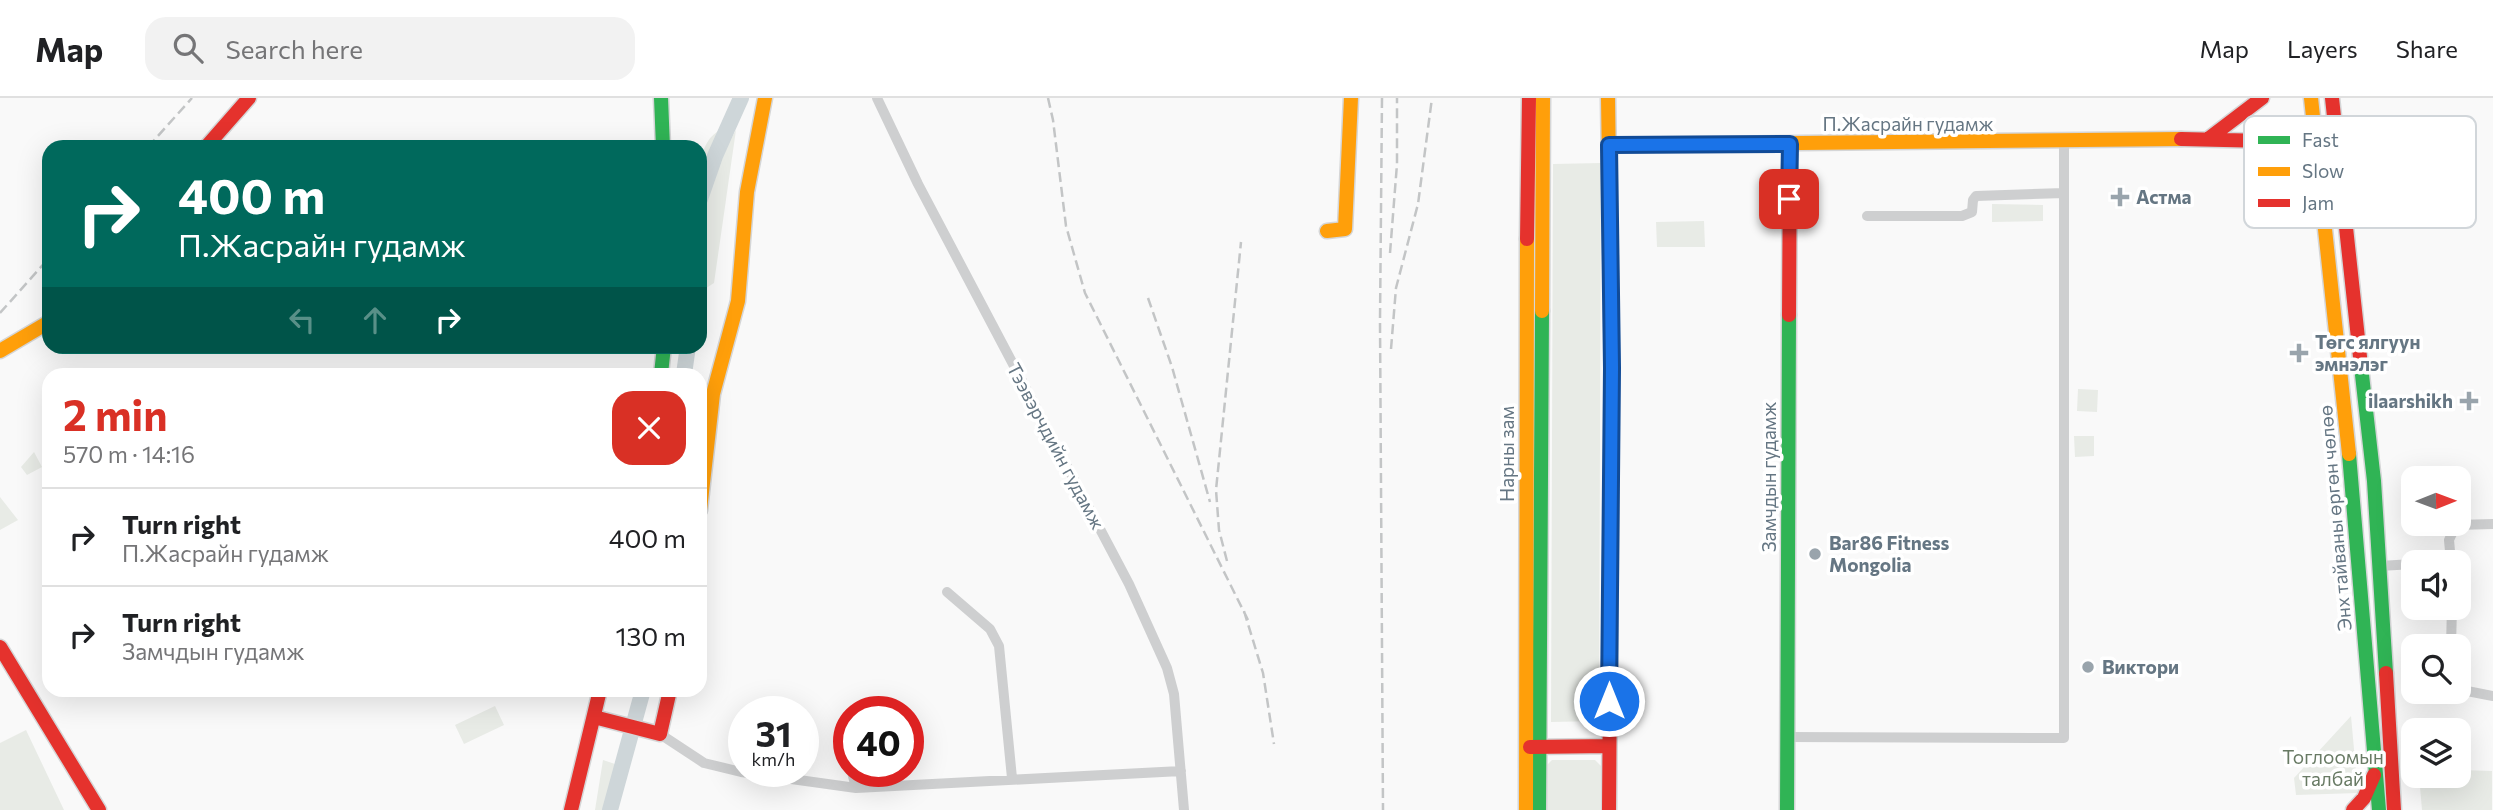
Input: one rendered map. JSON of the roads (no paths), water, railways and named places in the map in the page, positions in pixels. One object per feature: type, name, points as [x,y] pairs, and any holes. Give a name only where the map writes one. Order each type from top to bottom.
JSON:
[{"type":"main road","points":[[212,140],[250,98]]},
{"type":"main road","points":[[661,98],[663,140]]},
{"type":"main road","points":[[707,448],[713,394],[738,301],[747,192],[765,98]]},
{"type":"main road","points":[[1327,231],[1345,229],[1351,98]]},
{"type":"main road","name":"Нарны зам","points":[[1529,98],[1526,271],[1533,747],[1539,810]]},
{"type":"main road","name":"Нарны зам","points":[[1526,810],[1533,747],[1543,98]]},
{"type":"main road","points":[[1608,98],[1612,368],[1609,810]]},
{"type":"main road","points":[[2208,139],[2262,98]]},
{"type":"main road","name":"Энх тайваны өргөн чөлөө","points":[[2311,98],[2313,116]]},
{"type":"main road","name":"Энх тайваны өргөн чөлөө","points":[[2332,98],[2334,116]]},
{"type":"main road","name":"П.Жасрайн гудамж","points":[[1609,145],[2244,140]]},
{"type":"main road","name":"Замчдын гудамж","points":[[1787,810],[1790,144]]},
{"type":"main road","name":"Энх тайваны өргөн чөлөө","points":[[2325,228],[2357,529],[2379,810]]},
{"type":"main road","name":"Энх тайваны өргөн чөлөө","points":[[2346,228],[2372,464],[2395,810]]},
{"type":"main road","points":[[0,351],[42,326]]},
{"type":"main road","points":[[0,647],[99,810]]},
{"type":"main road","points":[[571,810],[599,719],[600,697]]},
{"type":"main road","points":[[599,719],[655,733],[668,697]]},
{"type":"main road","points":[[1533,747],[1609,746]]},
{"type":"main road","points":[[2353,810],[2364,799],[2376,771]]},
{"type":"street","name":"Тээвэрчдийн гудамж","points":[[877,98],[918,184],[1129,584],[1167,668],[1174,694],[1184,810]]},
{"type":"street","points":[[1787,737],[2064,738],[2064,142]]},
{"type":"street","points":[[1867,216],[1962,216],[1972,212],[1976,196],[2064,193]]},
{"type":"street","points":[[2450,550],[2449,540],[2456,525],[2493,524]]},
{"type":"street","points":[[2380,566],[2401,565]]},
{"type":"street","points":[[947,592],[990,629],[999,646],[1012,778]]},
{"type":"street","points":[[2471,692],[2493,696]]},
{"type":"street","points":[[655,733],[704,763],[741,772],[856,788],[1181,771]]},
{"type":"waterway","points":[[707,179],[741,98]]},
{"type":"waterway","points":[[685,368],[687,354]]},
{"type":"waterway","points":[[610,810],[641,697]]},
{"type":"railway","points":[[154,140],[192,98]]},
{"type":"railway","points":[[1048,98],[1066,226],[1085,293],[1248,620]]},
{"type":"railway","points":[[1382,98],[1380,321],[1383,810]]},
{"type":"railway","points":[[1390,253],[1397,164],[1397,98]]},
{"type":"railway","points":[[1391,349],[1396,288],[1418,204],[1432,98]]},
{"type":"railway","points":[[1227,561],[1219,530],[1216,490],[1241,242]]},
{"type":"railway","points":[[0,313],[42,266]]},
{"type":"railway","points":[[1148,298],[1172,367],[1210,502]]},
{"type":"railway","points":[[1244,611],[1263,673],[1274,744]]},
{"type":"place","name":"Астма","points":[[2120,197]]},
{"type":"place","name":"Төгс ялгуун эмнэлэг","points":[[2299,353]]},
{"type":"place","name":"ilaarshikh","points":[[2469,401]]},
{"type":"place","name":"Bar86 Fitness Mongolia","points":[[1815,554]]},
{"type":"place","name":"Виктори","points":[[2088,667]]},
{"type":"park label","name":"Тоглоомын талбай","points":[[2333,768]]}]
